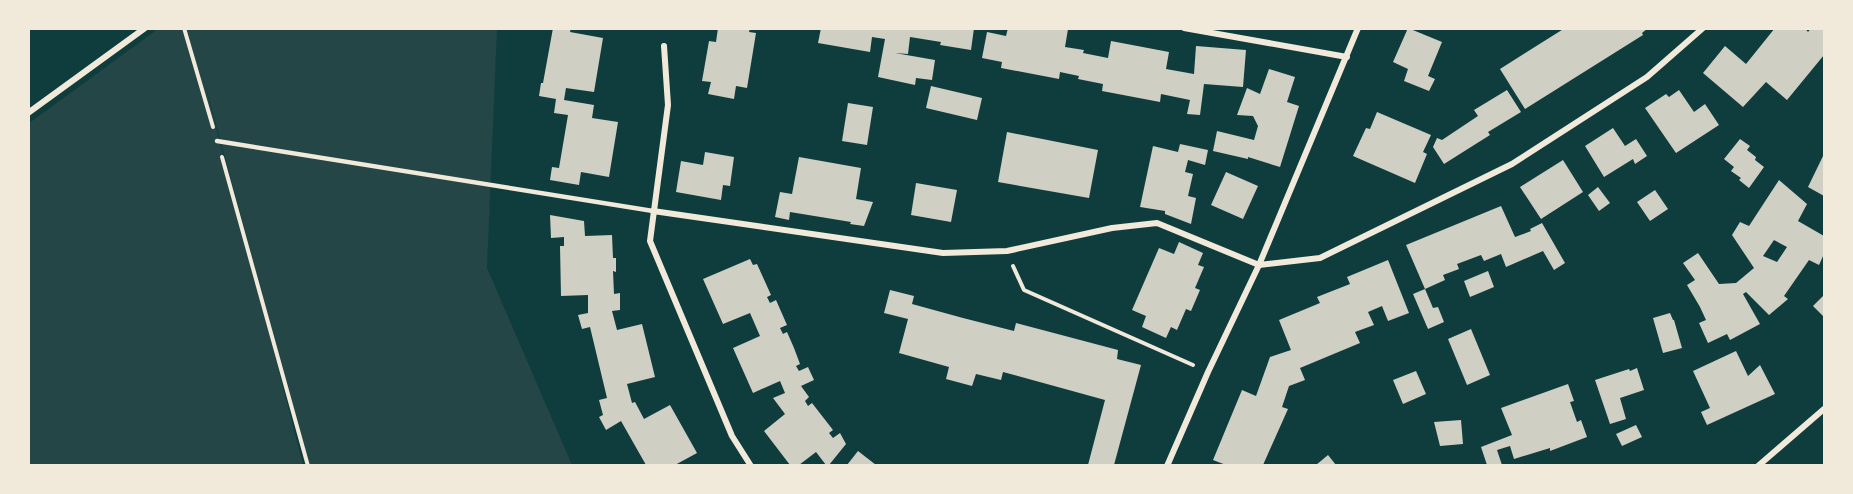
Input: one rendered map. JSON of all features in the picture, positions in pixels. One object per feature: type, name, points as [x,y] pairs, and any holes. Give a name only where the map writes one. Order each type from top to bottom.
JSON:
[{"type":"street","points":[[28,113],[145,28]]},
{"type":"street","points":[[1184,28],[1347,57]]},
{"type":"street","points":[[1167,465],[1208,372],[1259,266],[1358,28]]},
{"type":"street","points":[[653,211],[944,253],[1006,251],[1112,228],[1157,223],[1259,266],[1320,258],[1512,164],[1647,77],[1702,28]]},
{"type":"street","points":[[664,46],[668,105],[650,241],[732,436],[751,465]]},
{"type":"street","points":[[1758,465],[1824,409]]},
{"type":"lane","points":[[217,141],[653,211]]},
{"type":"path","points":[[184,28],[308,465]]},
{"type":"path","points":[[1006,251],[1024,290],[1208,372]]},
{"type":"shaded area","points":[[158,29],[497,29],[487,268],[572,465],[309,465],[202,73],[303,465],[29,465],[28,124]]},
{"type":"building","points":[[553,28],[571,28],[570,32],[603,38],[594,92],[566,88],[564,100],[594,105],[592,118],[618,122],[609,177],[581,172],[579,185],[550,180],[552,167],[559,168],[568,115],[554,113],[556,99],[539,96]]},
{"type":"building","points":[[718,28],[750,28],[749,32],[756,33],[747,88],[736,86],[734,99],[708,94],[711,82],[702,81],[709,41],[716,42]]},
{"type":"building","points":[[821,28],[974,28],[971,50],[910,37],[908,54],[895,53],[935,60],[932,80],[916,78],[915,85],[878,77],[885,39],[872,37],[870,52],[818,43]]},
{"type":"building","points":[[1008,28],[1068,29],[1065,47],[1084,50],[1083,53],[1108,58],[1111,41],[1169,52],[1166,69],[1194,74],[1196,46],[1246,50],[1243,87],[1204,84],[1200,115],[1187,114],[1190,100],[1161,94],[1160,102],[1102,91],[1103,84],[1078,79],[1079,76],[1060,72],[1059,79],[1001,68],[1002,62],[982,58],[987,32],[1006,36]]},
{"type":"building","points":[[1408,28],[1442,42],[1428,76],[1435,79],[1429,91],[1404,81],[1408,69],[1393,62]]},
{"type":"building","points":[[1565,28],[1648,28],[1642,33],[1643,35],[1525,109],[1500,69]]},
{"type":"building","points":[[1775,28],[1805,28],[1808,32],[1811,28],[1824,28],[1824,55],[1787,100],[1766,82],[1743,107],[1703,73],[1725,46],[1746,64]]},
{"type":"building","points":[[1269,69],[1295,77],[1287,102],[1299,106],[1280,167],[1248,157],[1248,159],[1213,151],[1217,131],[1254,140],[1258,126],[1253,116],[1237,115],[1247,88],[1260,94]]},
{"type":"building","points":[[931,86],[982,98],[977,120],[926,108]]},
{"type":"building","points":[[1507,90],[1521,112],[1488,132],[1490,135],[1444,164],[1433,147],[1437,138],[1442,140],[1478,116],[1474,110]]},
{"type":"building","points":[[1679,90],[1694,112],[1705,104],[1719,125],[1676,153],[1645,108],[1666,94],[1669,97]]},
{"type":"building","points":[[848,103],[873,107],[867,145],[842,141]]},
{"type":"building","points":[[1377,112],[1431,135],[1423,152],[1427,154],[1415,183],[1353,156],[1366,128],[1370,129]]},
{"type":"building","points":[[1613,128],[1625,146],[1636,139],[1647,156],[1635,164],[1633,159],[1604,177],[1585,146]]},
{"type":"building","points":[[1007,132],[1098,150],[1089,198],[998,182]]},
{"type":"building","points":[[1740,139],[1750,146],[1747,150],[1764,167],[1749,188],[1731,171],[1734,167],[1724,159]]},
{"type":"building","points":[[1180,144],[1208,150],[1205,165],[1188,160],[1185,172],[1193,174],[1188,196],[1196,198],[1191,224],[1165,214],[1165,211],[1140,207],[1153,146],[1178,152]]},
{"type":"building","points":[[705,152],[734,157],[730,186],[723,185],[721,200],[676,192],[681,161],[703,165]]},
{"type":"building","points":[[1824,154],[1824,196],[1808,187]]},
{"type":"building","points":[[799,157],[861,168],[856,199],[873,202],[864,226],[790,212],[789,220],[775,217],[780,192],[792,194]]},
{"type":"building","points":[[1563,160],[1583,192],[1541,219],[1520,187]]},
{"type":"building","points":[[1226,172],[1258,186],[1243,219],[1211,205]]},
{"type":"building","points":[[1779,180],[1807,204],[1798,221],[1824,236],[1824,254],[1819,265],[1809,260],[1784,296],[1788,299],[1769,315],[1746,292],[1743,294],[1760,324],[1730,340],[1727,334],[1708,343],[1699,323],[1706,320],[1687,285],[1695,280],[1683,263],[1698,253],[1719,284],[1736,283],[1754,268],[1732,235],[1740,222],[1749,226]],"holes":[[[1774,240],[1787,247],[1777,262],[1763,256]]]},
{"type":"building","points":[[916,183],[957,190],[951,222],[911,215]]},
{"type":"building","points":[[1598,187],[1610,203],[1599,211],[1588,195]]},
{"type":"building","points":[[1655,190],[1668,209],[1650,221],[1637,202]]},
{"type":"building","points":[[1501,206],[1515,237],[1531,231],[1530,229],[1542,223],[1565,263],[1554,270],[1543,251],[1506,267],[1501,254],[1484,261],[1481,255],[1457,264],[1459,269],[1443,275],[1445,280],[1425,289],[1406,245]]},
{"type":"building","points":[[550,215],[584,221],[585,236],[612,235],[613,258],[616,258],[616,272],[613,271],[614,294],[620,293],[620,310],[612,311],[617,330],[642,324],[655,377],[627,384],[632,403],[635,402],[644,419],[670,405],[697,453],[675,465],[646,465],[621,421],[606,430],[599,417],[603,415],[599,400],[607,398],[590,327],[582,329],[578,315],[588,313],[588,295],[561,296],[560,246],[564,246],[564,237],[551,238]]},
{"type":"building","points":[[1179,242],[1203,253],[1198,265],[1204,267],[1195,288],[1200,290],[1191,311],[1186,309],[1177,330],[1171,327],[1166,338],[1142,327],[1146,316],[1132,310],[1159,248],[1174,254]]},
{"type":"building","points":[[750,259],[753,265],[757,264],[771,295],[767,297],[770,303],[776,300],[787,325],[780,328],[783,334],[787,332],[794,348],[800,364],[796,366],[799,371],[808,367],[814,380],[801,386],[809,397],[805,401],[808,406],[812,403],[833,430],[829,433],[833,438],[840,433],[846,444],[829,465],[826,465],[816,452],[799,465],[790,465],[764,431],[785,414],[773,398],[785,393],[780,381],[753,393],[733,348],[760,336],[750,313],[723,324],[703,279]]},
{"type":"building","points":[[1388,260],[1409,313],[1388,321],[1382,306],[1368,312],[1374,325],[1355,332],[1360,343],[1300,368],[1305,380],[1289,386],[1282,407],[1288,409],[1263,465],[1226,465],[1213,460],[1242,390],[1256,396],[1270,357],[1291,350],[1279,320],[1320,303],[1317,297],[1350,284],[1347,277]]},
{"type":"building","points":[[1488,271],[1494,287],[1470,297],[1464,281]]},
{"type":"building","points":[[1425,289],[1433,308],[1438,307],[1444,322],[1428,329],[1413,294]]},
{"type":"building","points":[[890,290],[914,296],[912,304],[963,318],[1014,331],[1016,323],[1118,350],[1117,359],[1141,365],[1114,465],[1088,465],[1105,400],[1003,372],[1001,380],[976,374],[972,386],[946,379],[949,367],[899,353],[908,319],[884,313]]},
{"type":"building","points":[[1824,295],[1824,317],[1813,306]]},
{"type":"building","points":[[1670,313],[1682,348],[1663,353],[1653,318]]},
{"type":"building","points":[[1471,329],[1490,375],[1467,385],[1448,339]]},
{"type":"building","points":[[1736,351],[1748,376],[1760,365],[1775,394],[1707,425],[1701,412],[1710,408],[1693,371]]},
{"type":"building","points":[[1637,368],[1644,390],[1620,398],[1626,419],[1610,424],[1595,380]]},
{"type":"building","points":[[1416,371],[1426,394],[1403,404],[1393,380]]},
{"type":"building","points":[[1568,384],[1574,401],[1570,402],[1577,422],[1581,420],[1587,437],[1550,451],[1550,448],[1514,459],[1510,446],[1497,450],[1502,465],[1487,465],[1481,447],[1512,435],[1501,408]]},
{"type":"building","points":[[1461,420],[1463,444],[1440,446],[1434,422]]},
{"type":"building","points":[[1636,425],[1642,437],[1622,446],[1616,434]]},
{"type":"building","points":[[858,451],[876,465],[847,465]]},
{"type":"building","points":[[1328,455],[1336,465],[1316,465]]}]
